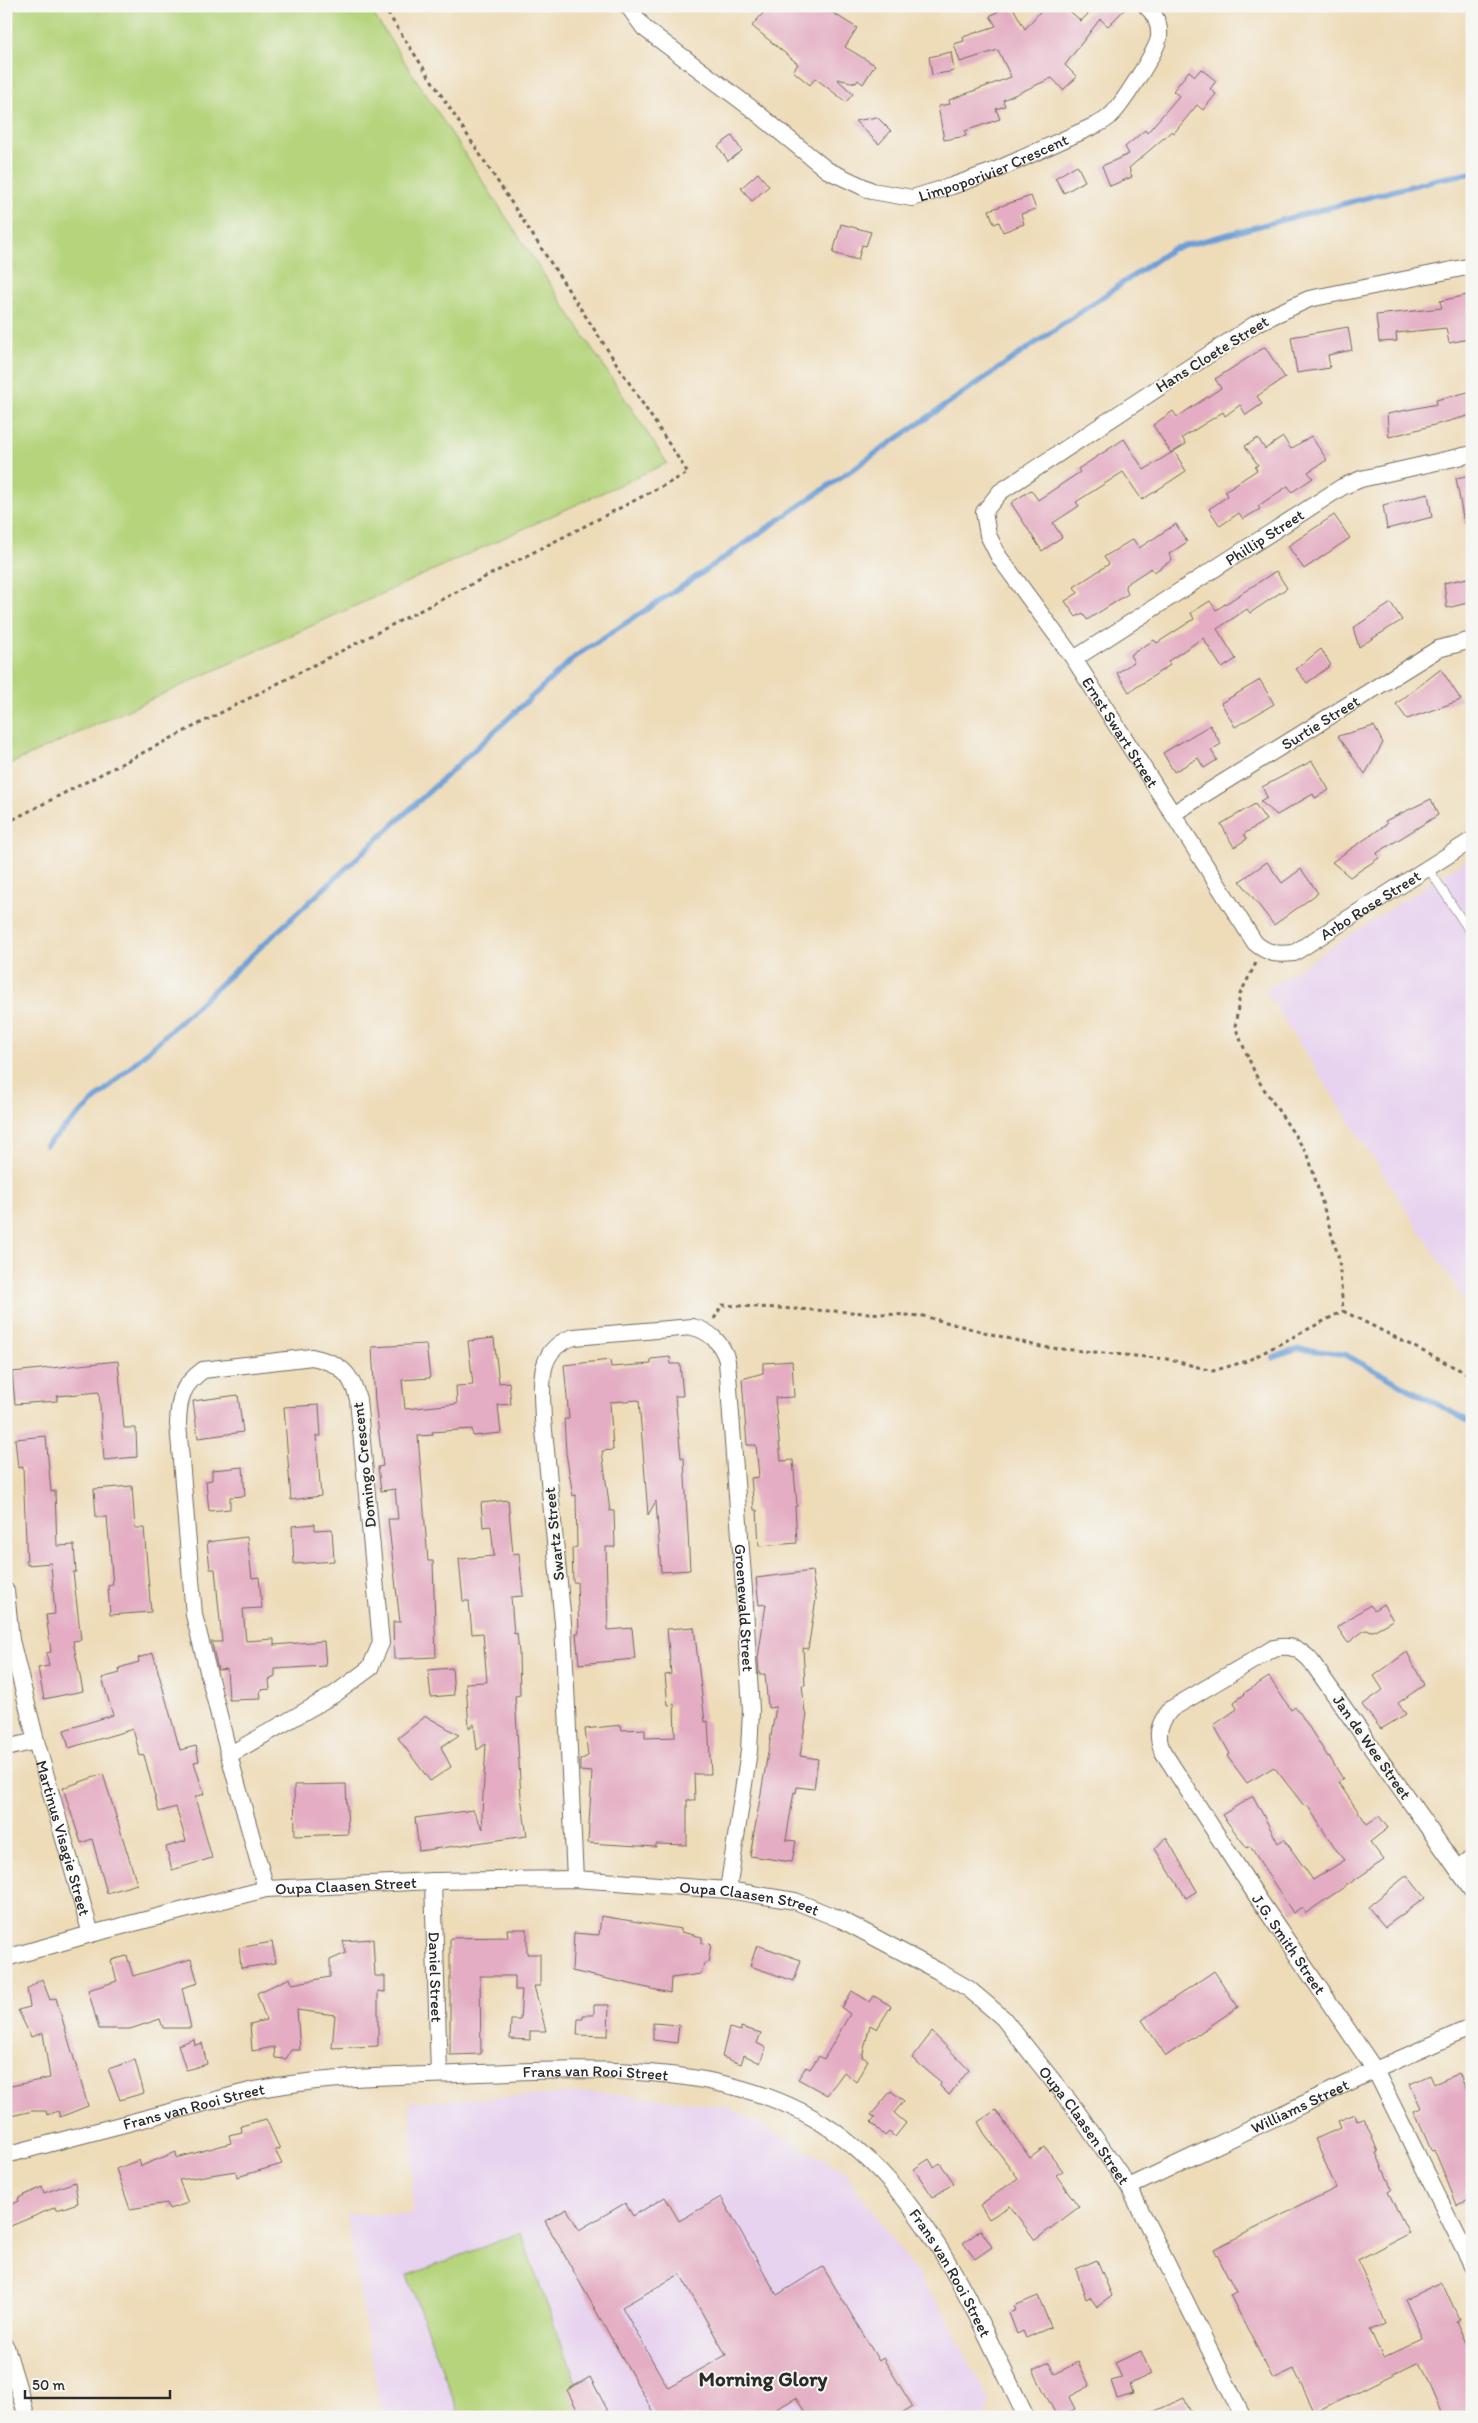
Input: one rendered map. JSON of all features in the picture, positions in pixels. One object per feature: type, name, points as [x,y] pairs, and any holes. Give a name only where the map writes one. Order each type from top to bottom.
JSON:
[{"type":"street","name":"Limpoporivier Crescent","points":[[628,6],[644,28],[751,108],[827,170],[872,191],[912,198],[994,171],[1098,124],[1111,116],[1136,81],[1159,39],[1158,27],[1153,12],[1146,6]]},
{"type":"street","name":"Hans Cloete Street","points":[[984,512],[1000,492],[1257,323],[1282,310],[1309,299],[1472,266]]},
{"type":"street","name":"Phillip Street","points":[[1074,659],[1342,487],[1361,479],[1472,454]]},
{"type":"street","name":"Ernst Swart Street","points":[[984,512],[988,534],[998,557],[1074,659],[1174,813],[1255,943],[1264,950]]},
{"type":"street","name":"Surtie Street","points":[[1174,813],[1438,649],[1472,640]]},
{"type":"street","name":"Arbo Rose Street","points":[[1264,950],[1272,954],[1294,953],[1472,840]]},
{"type":"street","name":"Swartz Street","points":[[575,1879],[563,1623],[543,1420],[542,1387],[545,1363],[549,1352],[561,1341],[574,1337],[675,1327],[692,1327],[706,1332]]},
{"type":"street","name":"Groenewald Street","points":[[706,1332],[724,1350],[727,1361],[751,1711],[749,1751],[728,1890]]},
{"type":"street","name":"Domingo Crescent","points":[[229,1755],[335,1694],[370,1668],[381,1644],[358,1399],[350,1378],[330,1361],[312,1357],[203,1370],[190,1380],[184,1389],[179,1404],[178,1424],[194,1615],[229,1755],[266,1888]]},
{"type":"street","name":"Martinus Visagie Street","points":[[6,1591],[11,1640],[36,1741],[91,1934]]},
{"type":"street","name":"Jan de Wee Street","points":[[1251,1660],[1282,1646],[1293,1647],[1307,1657],[1472,1890]]},
{"type":"street","name":"J.G. Smith Street","points":[[1251,1660],[1171,1709],[1161,1722],[1158,1731],[1158,1742],[1166,1758],[1258,1898],[1375,2070],[1472,2265]]},
{"type":"street","name":"Martinus Visagie Street","points":[[6,1748],[36,1741]]},
{"type":"street","points":[[1457,1868],[1472,1858]]},
{"type":"street","name":"Oupa Claasen Street","points":[[6,1958],[266,1888],[433,1881],[575,1879],[728,1890],[796,1901],[842,1920],[970,1989],[1003,2018],[1076,2110],[1129,2188],[1243,2417]]},
{"type":"street","name":"Daniel Street","points":[[433,1881],[439,2074]]},
{"type":"street","name":"Williams Street","points":[[1129,2188],[1375,2070],[1472,2027]]},
{"type":"street","name":"Frans van Rooi Street","points":[[6,2156],[250,2091],[286,2084],[439,2074],[557,2070],[685,2078],[733,2086],[770,2097],[809,2114],[844,2138],[888,2180],[919,2218],[950,2262],[1026,2417]]},
{"type":"street","points":[[6,2347],[27,2417]]},
{"type":"lane","points":[[1428,868],[1472,936]]},
{"type":"path","points":[[6,823],[688,473],[382,6]]},
{"type":"path","points":[[1264,950],[1240,994],[1235,1027],[1258,1080],[1308,1154],[1339,1260],[1343,1311]]},
{"type":"path","points":[[706,1332],[722,1305],[923,1316],[1042,1347],[1167,1359],[1213,1371],[1247,1361],[1343,1311]]},
{"type":"path","points":[[1343,1311],[1472,1376]]},
{"type":"shaded area","points":[[1472,856],[1472,1312],[1265,990]]},
{"type":"shaded area","points":[[598,2092],[729,2107],[844,2171],[946,2315],[989,2402],[985,2417],[382,2417],[346,2214],[413,2214],[410,2102]]},
{"type":"green space","points":[[6,6],[368,6],[667,463],[6,766]]},
{"type":"green space","points":[[520,2233],[589,2417],[460,2417],[407,2276]]},
{"type":"building","points":[[769,6],[822,6],[857,28],[845,47],[875,65],[863,84],[858,80],[856,83],[837,79],[853,94],[846,102],[815,78],[810,85],[793,71],[798,64],[752,26]]},
{"type":"building","points":[[1007,6],[1012,6],[1025,29],[1045,6],[1064,6],[1081,21],[1092,10],[1088,6],[1128,6],[1108,26],[1100,19],[1065,65],[1077,77],[1063,90],[1052,78],[1003,100],[1005,106],[996,109],[1000,119],[965,131],[966,136],[944,140],[938,106],[950,104],[949,100],[1011,77],[998,50],[960,62],[954,44],[964,41],[963,37],[996,26],[990,16]]},
{"type":"building","points":[[951,52],[954,71],[932,75],[929,57]]},
{"type":"building","points":[[1201,69],[1216,81],[1210,89],[1216,94],[1203,110],[1197,105],[1174,133],[1172,131],[1129,168],[1132,177],[1110,186],[1102,166],[1129,154],[1125,147],[1145,130],[1147,133],[1179,96],[1173,91],[1189,71],[1195,76]]},
{"type":"building","points":[[877,117],[891,131],[879,144],[855,121]]},
{"type":"building","points":[[732,136],[742,151],[728,161],[718,146]]},
{"type":"building","points":[[1077,165],[1085,181],[1064,193],[1055,178]]},
{"type":"building","points":[[758,173],[769,186],[752,201],[741,188]]},
{"type":"building","points":[[1031,196],[1036,209],[1021,214],[1024,224],[1003,232],[999,222],[994,224],[989,210]]},
{"type":"building","points":[[841,224],[871,232],[866,246],[862,245],[858,260],[833,253]]},
{"type":"building","points":[[1472,294],[1472,330],[1466,331],[1468,339],[1449,343],[1446,328],[1396,333],[1397,341],[1379,342],[1376,315],[1442,308],[1440,301]]},
{"type":"building","points":[[1348,327],[1352,350],[1328,355],[1330,368],[1297,373],[1291,337]]},
{"type":"building","points":[[1265,347],[1285,378],[1257,396],[1262,404],[1246,415],[1240,405],[1225,416],[1223,412],[1182,438],[1186,444],[1171,453],[1153,425],[1173,411],[1177,417],[1221,388],[1215,379]]},
{"type":"building","points":[[1472,391],[1472,415],[1389,437],[1387,414],[1437,404],[1436,400]]},
{"type":"building","points":[[1311,436],[1327,460],[1308,472],[1313,478],[1292,492],[1288,486],[1258,506],[1260,509],[1243,519],[1239,513],[1220,526],[1209,509],[1228,496],[1225,491],[1257,470],[1255,467],[1258,465],[1245,446],[1258,438],[1265,449],[1283,437],[1291,449]]},
{"type":"building","points":[[1124,439],[1144,470],[1174,451],[1186,471],[1142,500],[1123,472],[1076,502],[1079,506],[1053,523],[1062,537],[1042,551],[1011,503],[1031,490],[1038,500],[1080,472],[1078,469]]},
{"type":"building","points":[[1472,475],[1472,523],[1464,523],[1456,478]]},
{"type":"building","points":[[1428,494],[1432,517],[1387,529],[1383,505]]},
{"type":"building","points":[[1334,515],[1350,538],[1304,569],[1288,546]]},
{"type":"building","points":[[1176,524],[1187,542],[1169,554],[1172,560],[1154,572],[1151,568],[1125,585],[1128,594],[1087,620],[1083,613],[1076,617],[1065,601],[1078,593],[1074,587],[1109,564],[1104,557],[1133,539],[1139,548]]},
{"type":"building","points":[[1276,571],[1287,588],[1250,613],[1247,609],[1217,629],[1236,659],[1222,668],[1203,638],[1168,661],[1170,665],[1129,692],[1117,673],[1134,662],[1130,655],[1154,640],[1157,643],[1194,619],[1191,613],[1210,601],[1216,610]]},
{"type":"building","points":[[1472,577],[1472,602],[1447,608],[1444,583]]},
{"type":"building","points":[[1391,603],[1402,620],[1359,647],[1353,628]]},
{"type":"building","points":[[1321,649],[1331,665],[1307,683],[1296,669]]},
{"type":"building","points":[[1441,669],[1461,700],[1407,719],[1396,704]]},
{"type":"building","points":[[1260,680],[1274,704],[1235,727],[1221,703]]},
{"type":"building","points":[[1210,725],[1221,744],[1211,750],[1217,760],[1204,768],[1198,758],[1174,772],[1163,753]]},
{"type":"building","points":[[1374,726],[1383,743],[1365,774],[1338,736]]},
{"type":"building","points":[[1312,761],[1329,790],[1315,798],[1313,794],[1277,815],[1260,801],[1267,797],[1262,787]]},
{"type":"building","points":[[1431,799],[1438,815],[1377,853],[1379,858],[1350,877],[1332,862],[1387,824],[1385,821]]},
{"type":"building","points":[[1255,804],[1266,820],[1244,834],[1247,839],[1234,847],[1221,824]]},
{"type":"building","points":[[1267,862],[1282,883],[1301,869],[1318,893],[1274,925],[1240,881]]},
{"type":"building","points":[[494,1338],[499,1383],[509,1382],[511,1404],[498,1405],[501,1433],[473,1436],[472,1429],[432,1432],[433,1435],[418,1436],[428,1561],[433,1561],[436,1657],[394,1659],[393,1622],[400,1622],[388,1519],[398,1519],[395,1489],[381,1491],[378,1467],[383,1466],[375,1402],[372,1347],[426,1344],[430,1378],[402,1380],[405,1409],[457,1404],[456,1386],[473,1385],[468,1341]]},
{"type":"building","points":[[670,1357],[671,1364],[680,1364],[683,1396],[675,1396],[681,1458],[684,1458],[690,1570],[661,1572],[656,1501],[648,1515],[639,1400],[610,1402],[613,1450],[602,1451],[610,1511],[614,1511],[615,1547],[606,1547],[608,1630],[632,1628],[635,1659],[579,1664],[576,1633],[579,1633],[577,1582],[573,1582],[572,1548],[577,1547],[576,1495],[573,1496],[566,1453],[564,1419],[569,1419],[564,1365],[610,1360],[611,1367],[651,1364],[651,1359]]},
{"type":"building","points":[[118,1361],[124,1428],[136,1428],[137,1457],[104,1460],[99,1392],[57,1396],[57,1401],[15,1404],[12,1372]]},
{"type":"building","points":[[792,1361],[794,1397],[775,1398],[781,1461],[793,1460],[797,1506],[795,1506],[797,1543],[759,1546],[757,1510],[754,1510],[751,1478],[759,1477],[756,1445],[747,1445],[742,1379],[763,1373],[763,1363]]},
{"type":"building","points":[[238,1395],[243,1432],[198,1438],[193,1401]]},
{"type":"building","points":[[319,1405],[321,1436],[316,1436],[321,1496],[291,1500],[284,1407]]},
{"type":"building","points":[[46,1436],[51,1492],[55,1491],[57,1546],[74,1545],[76,1572],[73,1572],[81,1640],[73,1641],[83,1691],[44,1699],[38,1668],[49,1666],[46,1653],[51,1652],[46,1615],[55,1614],[51,1563],[27,1565],[23,1467],[18,1468],[15,1439]]},
{"type":"building","points":[[243,1467],[245,1496],[230,1497],[230,1509],[209,1511],[206,1481],[212,1480],[212,1470]]},
{"type":"building","points":[[132,1486],[135,1528],[144,1528],[151,1612],[110,1615],[108,1586],[113,1585],[107,1517],[96,1517],[94,1489]]},
{"type":"building","points":[[508,1500],[513,1554],[519,1553],[523,1596],[511,1597],[514,1634],[517,1633],[519,1653],[520,1695],[515,1696],[521,1797],[527,1836],[419,1851],[415,1818],[473,1810],[483,1829],[482,1813],[486,1744],[477,1750],[474,1724],[469,1728],[466,1683],[487,1682],[483,1633],[472,1634],[469,1601],[463,1601],[459,1559],[494,1556],[491,1526],[483,1527],[481,1503]]},
{"type":"building","points":[[315,1524],[315,1530],[332,1529],[334,1561],[294,1564],[292,1526]]},
{"type":"building","points":[[247,1537],[252,1578],[259,1577],[262,1608],[243,1609],[246,1641],[274,1639],[274,1645],[324,1641],[326,1666],[275,1669],[275,1677],[269,1680],[270,1689],[260,1690],[261,1699],[229,1700],[227,1669],[218,1670],[211,1642],[222,1642],[215,1569],[210,1569],[207,1542]]},
{"type":"building","points":[[812,1571],[816,1599],[808,1649],[803,1648],[805,1685],[802,1685],[805,1713],[807,1714],[800,1756],[818,1759],[814,1789],[797,1787],[796,1793],[794,1792],[786,1840],[796,1841],[792,1862],[750,1856],[776,1707],[768,1708],[765,1674],[759,1674],[758,1658],[766,1604],[759,1605],[756,1578]]},
{"type":"building","points":[[1383,1604],[1393,1620],[1373,1631],[1365,1630],[1348,1643],[1337,1627],[1370,1605],[1374,1610]]},
{"type":"building","points":[[694,1627],[705,1722],[708,1721],[711,1774],[694,1774],[695,1800],[687,1800],[687,1845],[656,1844],[656,1847],[588,1843],[592,1772],[580,1771],[580,1760],[588,1756],[585,1729],[621,1725],[622,1730],[645,1729],[645,1738],[675,1737],[674,1704],[668,1705],[665,1675],[671,1674],[667,1629]]},
{"type":"building","points":[[1407,1652],[1424,1685],[1398,1703],[1406,1714],[1381,1729],[1362,1705],[1383,1690],[1374,1676]]},
{"type":"building","points":[[153,1653],[180,1750],[196,1746],[199,1761],[194,1762],[204,1794],[195,1797],[212,1858],[172,1870],[166,1847],[186,1841],[176,1807],[159,1812],[144,1755],[140,1756],[133,1729],[69,1748],[64,1730],[113,1715],[102,1678],[120,1673],[119,1668],[139,1662],[138,1658]]},
{"type":"building","points":[[452,1668],[454,1695],[431,1697],[428,1670]]},
{"type":"building","points":[[1269,1677],[1291,1710],[1295,1707],[1300,1713],[1329,1756],[1343,1779],[1338,1782],[1367,1824],[1379,1816],[1388,1828],[1370,1842],[1384,1860],[1306,1913],[1302,1907],[1293,1913],[1250,1846],[1247,1848],[1222,1815],[1253,1796],[1278,1843],[1284,1839],[1313,1880],[1345,1860],[1334,1847],[1307,1805],[1305,1807],[1274,1767],[1247,1783],[1227,1756],[1230,1754],[1214,1725],[1237,1709],[1234,1702],[1244,1693]]},
{"type":"building","points":[[426,1716],[459,1735],[441,1747],[451,1767],[430,1781],[398,1738]]},
{"type":"building","points":[[103,1774],[137,1884],[107,1893],[92,1839],[81,1843],[63,1788]]},
{"type":"building","points":[[346,1784],[348,1834],[295,1836],[294,1785]]},
{"type":"building","points":[[1166,1837],[1197,1891],[1186,1898],[1155,1849]]},
{"type":"building","points":[[1407,1875],[1425,1898],[1385,1927],[1368,1907]]},
{"type":"building","points":[[601,1916],[681,1929],[681,1932],[702,1937],[702,1943],[711,1944],[708,1963],[704,1963],[701,1974],[671,1978],[670,1993],[572,1971],[574,1933],[599,1935]]},
{"type":"building","points":[[507,1929],[527,1929],[527,1954],[540,1954],[540,1986],[534,1986],[546,2031],[530,2031],[530,2040],[510,2039],[511,2020],[520,2020],[522,1990],[515,1990],[515,1976],[480,1976],[481,2054],[450,2055],[450,1938],[508,1937]]},
{"type":"building","points":[[373,1939],[375,1976],[385,1976],[385,1992],[378,1991],[378,2046],[332,2048],[335,2015],[297,2010],[300,2050],[291,2050],[286,2059],[275,2058],[274,2047],[252,2051],[250,2024],[266,2020],[257,1993],[290,1978],[292,1984],[330,1977],[330,1960],[346,1953],[343,1941]]},
{"type":"building","points":[[272,1942],[276,1963],[241,1968],[239,1948]]},
{"type":"building","points":[[757,1945],[801,1960],[794,1981],[750,1966]]},
{"type":"building","points":[[127,1956],[133,1976],[191,1959],[198,1983],[182,1988],[191,2028],[163,2028],[160,2019],[130,2029],[99,2029],[88,1990],[117,1981],[111,1960]]},
{"type":"building","points":[[1214,1971],[1238,2007],[1166,2056],[1142,2020]]},
{"type":"building","points":[[42,1979],[50,2000],[56,1998],[88,2106],[60,2117],[58,2111],[47,2115],[46,2111],[33,2111],[6,2117],[6,2087],[50,2078],[43,2033],[31,2037],[18,2010],[30,2007],[27,1989]]},
{"type":"building","points":[[852,1991],[870,2002],[874,1996],[891,2006],[877,2029],[870,2025],[862,2057],[868,2060],[856,2082],[844,2072],[827,2095],[798,2079],[806,2067],[810,2069],[819,2056],[824,2059],[850,2014],[842,2008]]},
{"type":"building","points":[[594,2005],[609,2005],[608,2036],[577,2035],[578,2019],[583,2019],[583,2015],[594,2015]]},
{"type":"building","points":[[653,2023],[679,2025],[677,2043],[653,2040]]},
{"type":"building","points":[[741,2027],[761,2033],[757,2043],[766,2048],[760,2063],[744,2055],[741,2064],[722,2057],[729,2028],[741,2031]]},
{"type":"building","points":[[932,2032],[969,2070],[949,2095],[940,2086],[941,2082],[912,2058]]},
{"type":"building","points":[[194,2039],[195,2045],[202,2043],[207,2064],[186,2070],[178,2045]]},
{"type":"building","points":[[135,2060],[144,2093],[120,2100],[108,2069]]},
{"type":"building","points":[[1459,2073],[1472,2103],[1472,2199],[1457,2205],[1434,2149],[1431,2150],[1414,2111],[1421,2108],[1410,2084],[1430,2075],[1434,2084]]},
{"type":"building","points":[[891,2091],[904,2101],[894,2113],[906,2123],[895,2137],[889,2132],[885,2136],[871,2122],[875,2117],[871,2115]]},
{"type":"building","points":[[996,2110],[1030,2158],[1045,2147],[1063,2171],[1056,2175],[1079,2207],[1035,2240],[1010,2206],[989,2219],[980,2205],[1018,2178],[984,2133],[978,2122]]},
{"type":"building","points":[[1355,2114],[1357,2120],[1364,2118],[1378,2152],[1376,2153],[1392,2189],[1388,2192],[1409,2233],[1358,2260],[1385,2324],[1370,2330],[1383,2358],[1423,2339],[1405,2299],[1442,2282],[1459,2319],[1456,2321],[1472,2356],[1472,2409],[1456,2417],[1443,2417],[1419,2362],[1315,2413],[1294,2369],[1273,2379],[1230,2295],[1236,2292],[1214,2249],[1336,2188],[1315,2139],[1341,2128],[1338,2121]]},
{"type":"building","points":[[266,2119],[280,2149],[275,2150],[282,2164],[237,2177],[236,2171],[179,2180],[188,2203],[169,2209],[167,2203],[130,2209],[116,2169],[139,2160],[141,2166],[176,2152],[177,2158],[231,2143],[229,2135],[242,2132],[241,2126]]},
{"type":"building","points":[[929,2159],[934,2167],[940,2163],[954,2183],[933,2197],[914,2169]]},
{"type":"building","points":[[75,2182],[78,2203],[57,2210],[56,2207],[6,2228],[6,2207],[19,2201],[18,2198],[42,2187],[44,2193]]},
{"type":"building","points":[[665,2197],[679,2221],[721,2197],[777,2295],[823,2267],[879,2361],[883,2358],[913,2407],[897,2417],[808,2417],[796,2398],[762,2417],[656,2417],[545,2221],[567,2209],[579,2230],[625,2203],[633,2216]],"holes":[[[680,2274],[726,2355],[668,2388],[622,2307]]]},
{"type":"building","points":[[981,2230],[992,2247],[975,2259],[963,2243]]},
{"type":"building","points":[[1097,2260],[1112,2296],[1097,2307],[1090,2297],[1086,2299],[1076,2269]]},
{"type":"building","points":[[1038,2296],[1051,2327],[1026,2338],[1023,2331],[1017,2334],[1009,2313],[1016,2310],[1014,2306]]},
{"type":"building","points":[[1141,2351],[1151,2374],[1130,2384],[1133,2393],[1117,2398],[1111,2381],[1122,2378],[1115,2363]]},
{"type":"building","points":[[1049,2362],[1055,2374],[1078,2362],[1090,2386],[1069,2397],[1075,2409],[1061,2417],[1057,2417],[1033,2370]]},
{"type":"building","points":[[590,2377],[611,2417],[581,2417],[567,2390]]},
{"type":"building","points":[[1184,2398],[1193,2417],[1142,2417]]},
{"type":"waterway","points":[[46,1145],[577,655],[699,575],[1172,249],[1438,179],[1472,173]]},
{"type":"waterway","points":[[1273,1358],[1298,1349],[1344,1354],[1472,1423]]},
{"type":"district","name":"Morning Glory","points":[[763,2378]]}]
